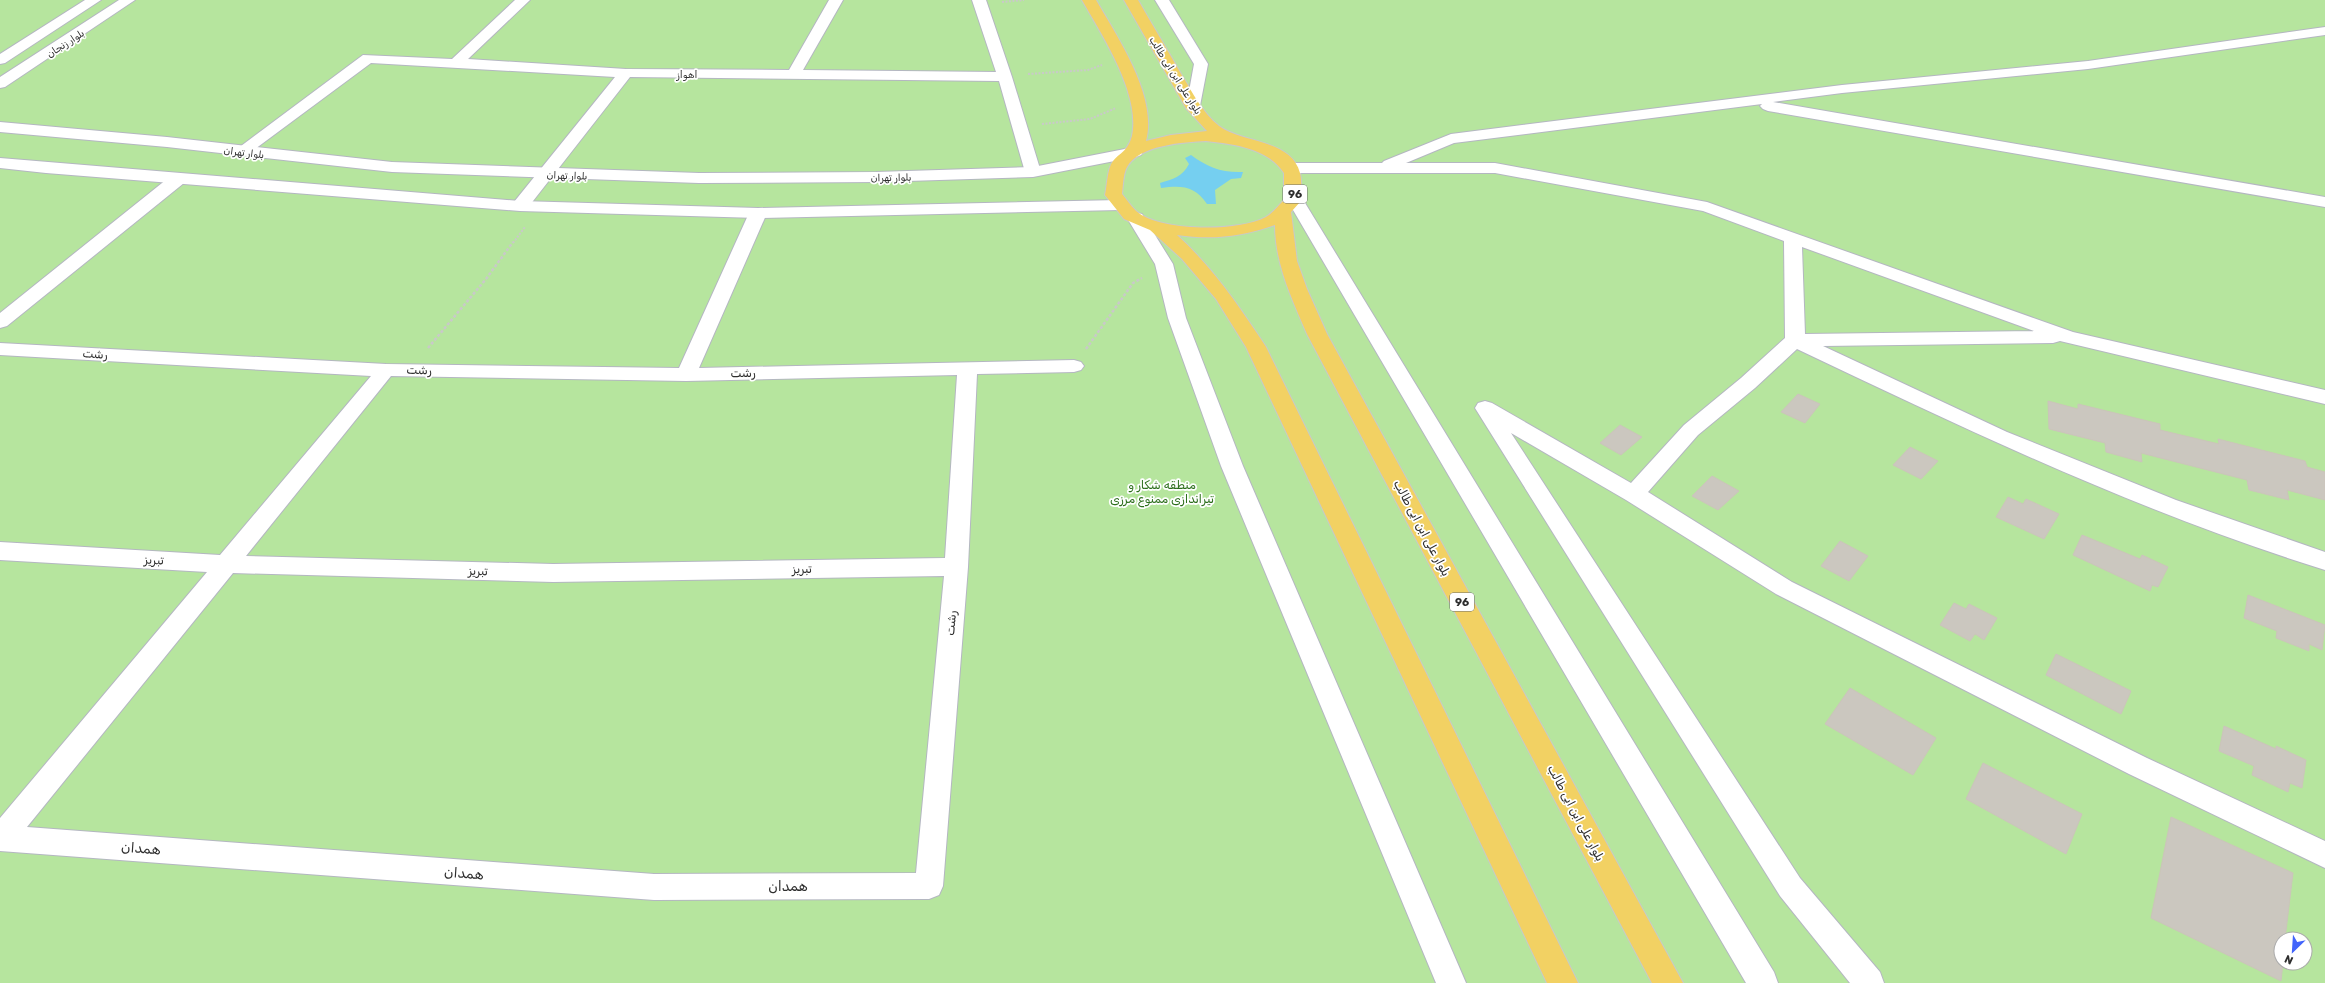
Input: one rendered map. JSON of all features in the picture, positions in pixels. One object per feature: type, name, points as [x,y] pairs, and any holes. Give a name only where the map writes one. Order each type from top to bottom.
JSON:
[{"type":"main road","points":[[1089,0],[1123,64],[1136,97],[1141,123],[1140,140],[1134,152]]},
{"type":"main road","name":"بلوار علی ابن ابی طالب","points":[[1131,0],[1194,108],[1213,129],[1232,139]]},
{"type":"main road","name":"96","points":[[1158,228],[1185,234],[1213,235],[1247,229],[1265,223],[1289,205],[1296,183],[1290,168],[1276,156],[1256,146],[1232,139],[1206,136],[1180,138],[1155,143],[1134,152],[1120,163],[1112,177],[1112,191],[1128,212],[1158,228],[1188,255],[1223,296],[1256,347],[1563,983]]},
{"type":"main road","name":"بلوار علی ابن ابی طالب","points":[[1289,205],[1283,237],[1291,275],[1317,334],[1668,983]]},
{"type":"street","name":"بلوار زنجان","points":[[0,60],[94,0]]},
{"type":"street","name":"بلوار زنجان","points":[[0,84],[128,0]]},
{"type":"street","points":[[456,64],[523,0]]},
{"type":"street","points":[[794,74],[836,0]]},
{"type":"street","points":[[979,0],[1006,77],[1032,172]]},
{"type":"street","points":[[1162,0],[1201,64],[1194,108]]},
{"type":"street","points":[[1379,168],[1451,139],[1842,89],[2088,65],[2325,30]]},
{"type":"street","name":"اهواز","points":[[241,152],[368,58],[626,73],[1006,77]]},
{"type":"street","points":[[520,206],[626,73]]},
{"type":"street","points":[[1746,102],[2325,202]]},
{"type":"street","name":"بلوار تهران","points":[[0,127],[144,140],[241,152],[392,167],[545,174],[699,178],[845,177],[1032,172],[1134,152]]},
{"type":"street","points":[[0,163],[178,179],[541,207],[758,213],[1128,212],[1164,264],[1177,318],[1232,466],[1451,983]]},
{"type":"street","points":[[1290,168],[1495,168],[1707,207],[2068,337],[2325,397]]},
{"type":"street","points":[[0,322],[178,179]]},
{"type":"street","points":[[1289,205],[1763,983]]},
{"type":"street","points":[[686,375],[758,213]]},
{"type":"street","points":[[1793,238],[1795,340]]},
{"type":"street","points":[[1634,494],[1691,430],[1748,384],[1795,340],[2068,337]]},
{"type":"street","points":[[1795,340],[2000,437],[2168,506],[2325,561]]},
{"type":"street","name":"رشت","points":[[0,349],[386,370],[686,375],[967,368],[956,567],[929,886]]},
{"type":"street","points":[[967,368],[1074,366]]},
{"type":"street","points":[[1,838],[386,370]]},
{"type":"street","points":[[1869,983],[1790,887],[1485,408],[1634,494],[1784,588],[2138,766],[2325,855]]},
{"type":"street","name":"تبریز","points":[[0,550],[227,564],[553,573],[956,567]]},
{"type":"street","name":"همدان","points":[[1,838],[654,887],[929,886]]},
{"type":"path","points":[[997,2],[1024,0]]},
{"type":"path","points":[[1021,74],[1088,70],[1103,65],[1100,58]]},
{"type":"path","points":[[1038,125],[1088,120],[1106,114],[1120,106]]},
{"type":"path","points":[[410,370],[486,279],[541,207]]},
{"type":"path","points":[[1074,366],[1133,283],[1164,264]]},
{"type":"green space","name":"منطقه شکار و تیراندازی ممنوع مرزی","points":[[0,0],[2325,0],[2325,983],[0,983]]},
{"type":"water","points":[[1191,155],[1203,163],[1215,168],[1243,172],[1241,178],[1231,179],[1215,190],[1216,204],[1207,204],[1198,193],[1187,188],[1161,188],[1160,183],[1173,179],[1183,172],[1189,164],[1185,158]]},
{"type":"building","points":[[1798,394],[1820,404],[1805,423],[1781,412]]},
{"type":"building","points":[[2048,401],[2078,409],[2078,404],[2160,424],[2160,430],[2219,444],[2218,439],[2305,461],[2307,467],[2325,472],[2325,500],[2287,490],[2289,500],[2249,490],[2247,480],[2141,453],[2142,462],[2106,452],[2105,443],[2049,429]]},
{"type":"building","points":[[1620,425],[1642,437],[1621,455],[1600,443]]},
{"type":"building","points":[[1910,447],[1938,461],[1921,479],[1893,465]]},
{"type":"building","points":[[1712,476],[1739,491],[1718,510],[1692,496]]},
{"type":"building","points":[[2008,497],[2023,504],[2026,499],[2059,514],[2044,539],[1996,517]]},
{"type":"building","points":[[2082,535],[2140,559],[2142,555],[2168,567],[2158,587],[2152,585],[2150,591],[2073,555]]},
{"type":"building","points":[[1840,541],[1868,556],[1849,581],[1821,566]]},
{"type":"building","points":[[2248,595],[2325,625],[2322,650],[2309,644],[2309,651],[2276,638],[2277,631],[2244,618]]},
{"type":"building","points":[[1954,603],[1966,609],[1969,604],[1997,618],[1984,640],[1975,634],[1970,641],[1940,625]]},
{"type":"building","points":[[2056,654],[2131,691],[2121,714],[2046,675]]},
{"type":"building","points":[[1850,688],[1936,738],[1913,775],[1825,724]]},
{"type":"building","points":[[2224,726],[2276,749],[2276,746],[2306,760],[2302,788],[2290,783],[2288,792],[2252,775],[2254,766],[2219,751]]},
{"type":"building","points":[[1983,763],[2082,814],[2066,854],[1966,799]]},
{"type":"building","points":[[2171,817],[2293,873],[2286,931],[2273,931],[2273,971],[2282,971],[2281,981],[2151,918]]}]
